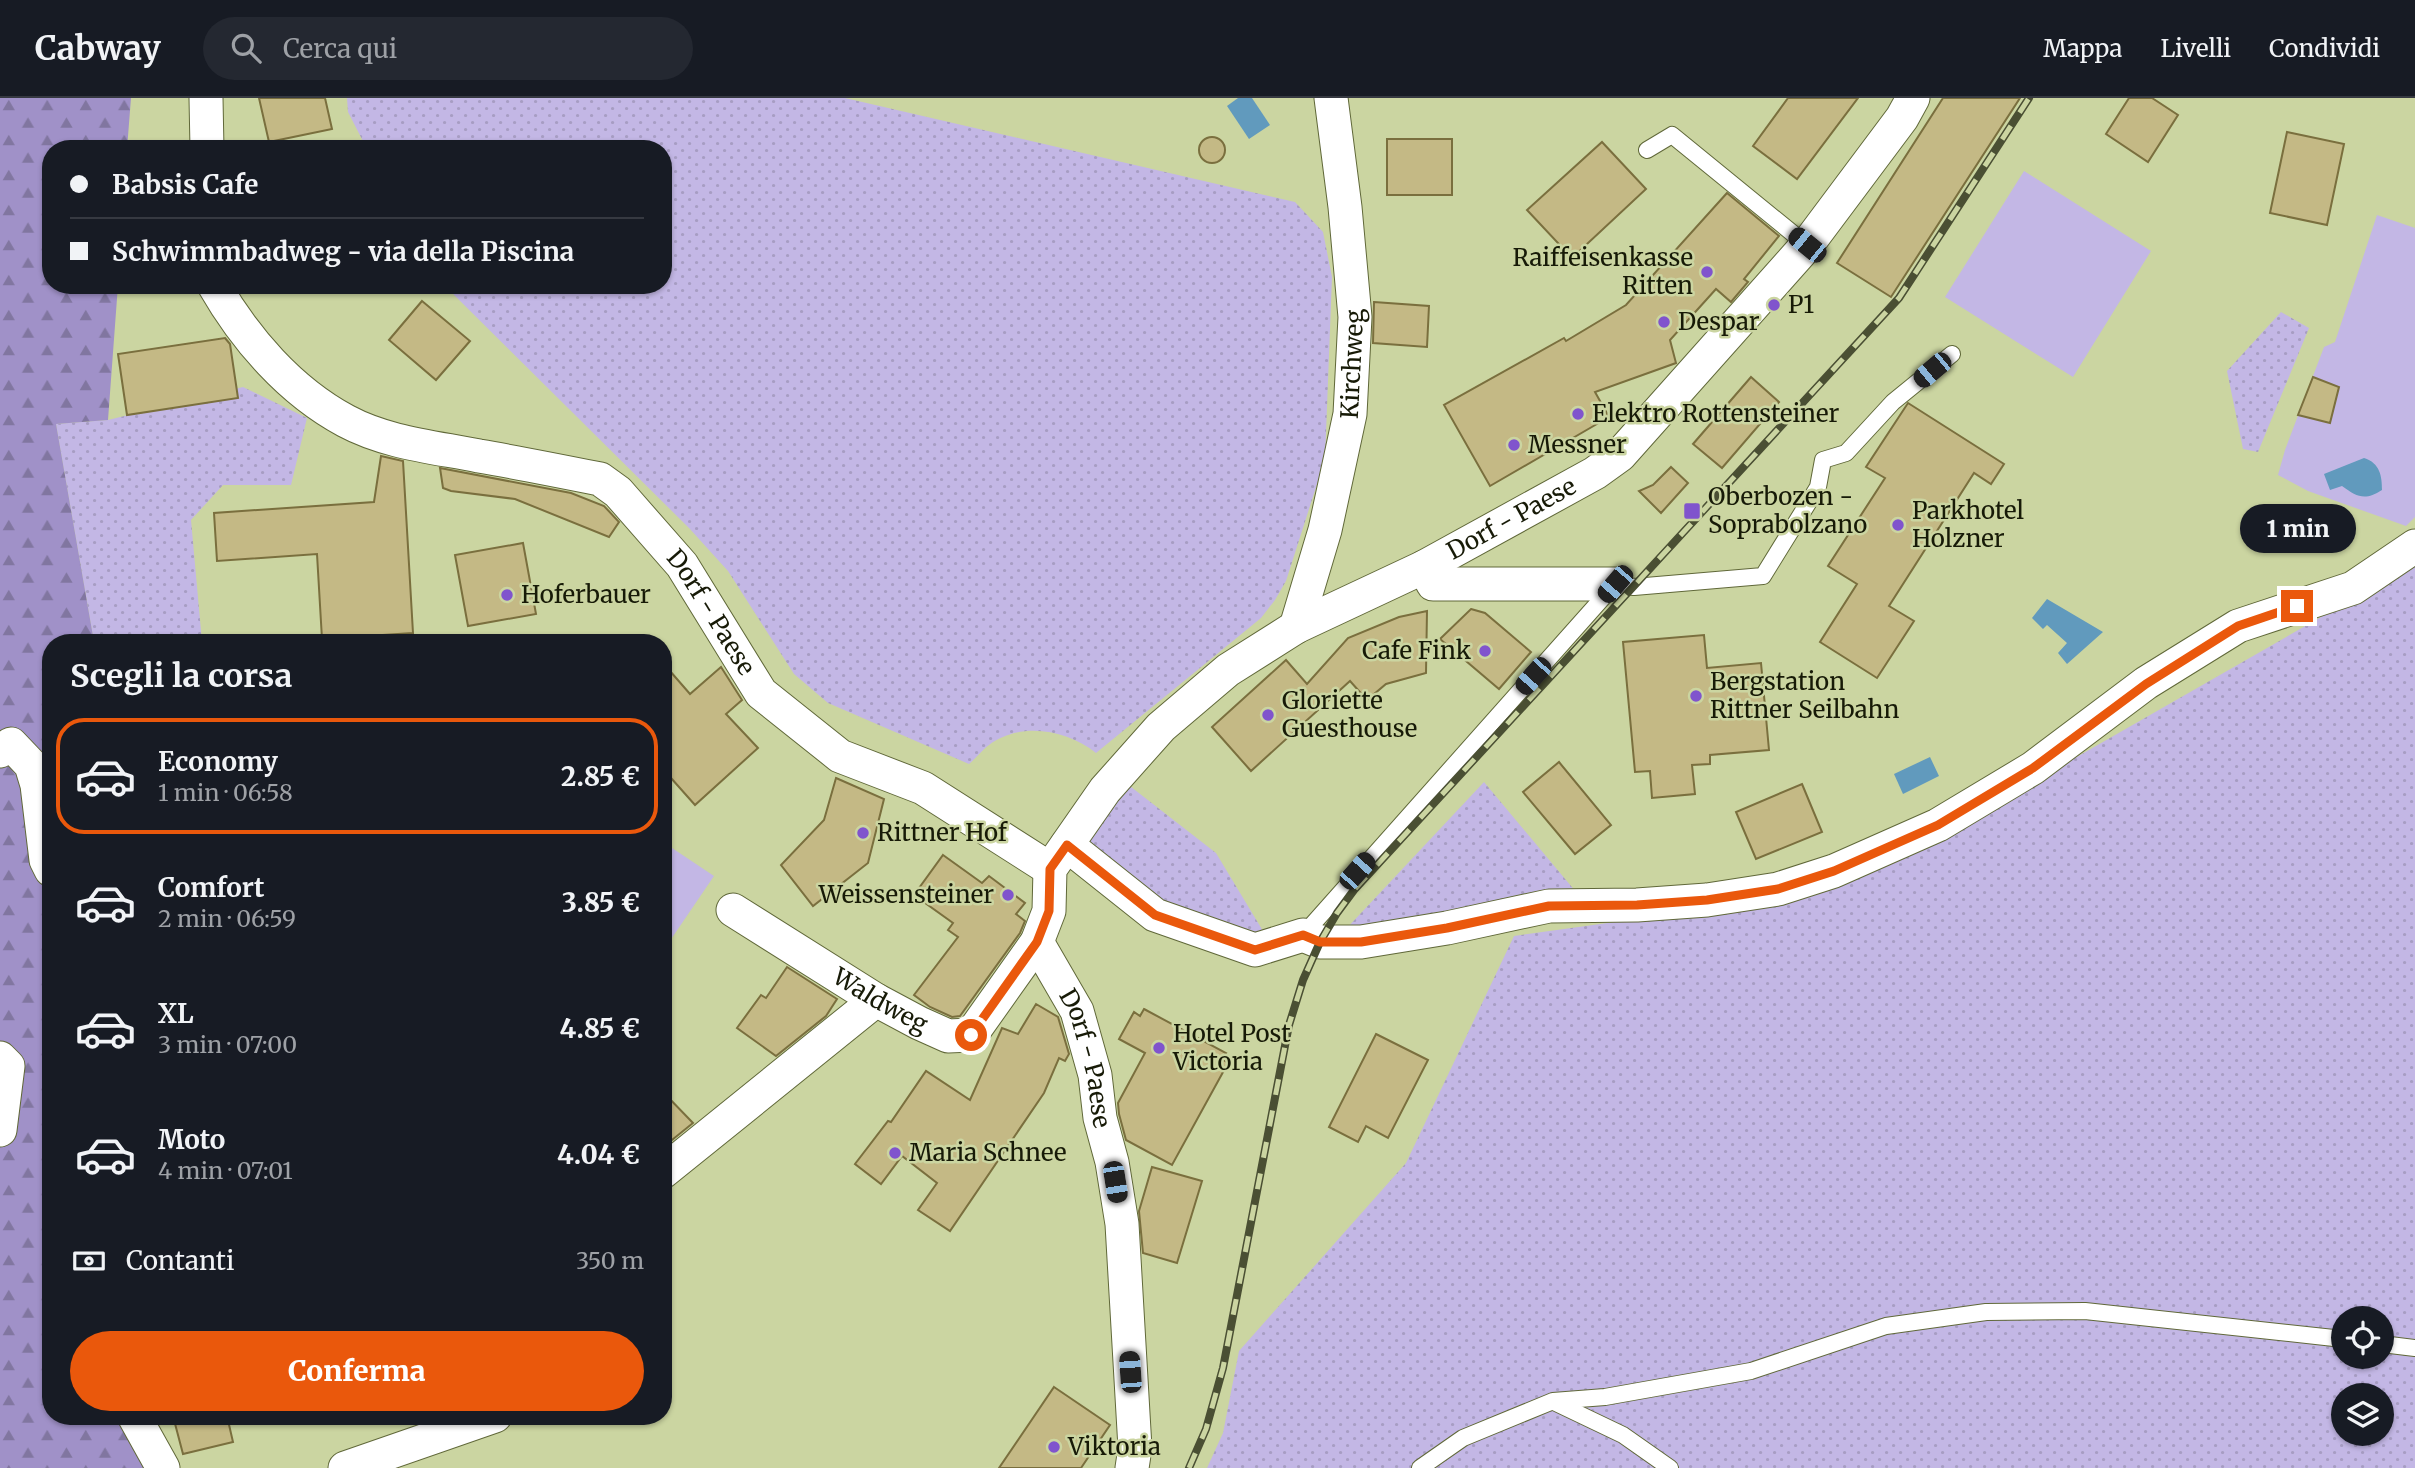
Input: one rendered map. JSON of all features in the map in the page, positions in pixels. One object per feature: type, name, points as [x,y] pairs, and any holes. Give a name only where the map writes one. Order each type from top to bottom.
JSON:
[{"type":"street","points":[[206,98],[206,140]]},
{"type":"street","name":"Kirchweg","points":[[1296,626],[1325,530],[1350,414],[1355,317],[1331,98]]},
{"type":"street","name":"Dorf - Paese","points":[[219,294],[251,341],[308,395],[347,421],[407,444],[600,479],[618,492],[682,565],[761,693],[839,755],[923,788],[1058,857],[1105,790],[1161,727],[1228,670],[1296,626],[1424,567],[1595,473],[1620,455],[1807,245],[1902,118],[1913,98]]},
{"type":"street","points":[[1037,942],[1049,911],[1058,857],[1155,915],[1255,950],[1303,935],[1320,942],[1361,942],[1447,928],[1549,906],[1637,905],[1707,900],[1778,889],[1834,871],[1938,825],[2033,768],[2146,684],[2238,626],[2353,588],[2415,546]]},
{"type":"street","points":[[1424,567],[1433,584],[1615,584]]},
{"type":"street","points":[[0,751],[11,744],[31,765],[37,785],[42,827]]},
{"type":"street","name":"Waldweg","points":[[733,910],[876,1000],[948,1037],[971,1035],[1037,942]]},
{"type":"street","name":"Dorf - Paese","points":[[1037,942],[1077,1011],[1095,1075],[1100,1118],[1112,1161],[1122,1224],[1135,1448],[1132,1468]]},
{"type":"street","points":[[672,1165],[876,1000]]},
{"type":"street","points":[[0,1058],[8,1066],[0,1130]]},
{"type":"street","points":[[139,1425],[163,1468]]},
{"type":"street","points":[[345,1468],[469,1425]]},
{"type":"lane","points":[[1647,150],[1672,135],[1807,245]]},
{"type":"lane","points":[[1303,935],[1615,584],[1634,587],[1763,576],[1818,487],[1823,460],[1846,453],[1893,402],[1952,354]]},
{"type":"lane","points":[[1420,1468],[1463,1438],[1553,1401],[1605,1397],[1751,1371],[1886,1326],[1986,1312],[2085,1311],[2331,1338]]},
{"type":"lane","points":[[2394,1345],[2415,1348]]},
{"type":"lane","points":[[1553,1401],[1623,1435],[1670,1468]]},
{"type":"shaded area","points":[[347,98],[845,98],[1295,202],[1323,232],[1332,277],[1325,459],[1286,581],[1261,618],[1096,753],[1058,734],[1029,731],[1002,738],[986,747],[969,764],[828,703],[794,674],[728,571],[689,528],[453,294],[672,294],[672,140],[362,140],[348,112]]},
{"type":"shaded area","points":[[2024,171],[2151,251],[2073,377],[1945,297]]},
{"type":"shaded area","points":[[2377,215],[2415,228],[2415,517],[2406,526],[2308,491],[2278,475],[2324,347],[2335,342]]},
{"type":"shaded area","points":[[2281,312],[2309,328],[2258,452],[2243,449],[2227,371]]},
{"type":"shaded area","points":[[243,387],[307,418],[291,485],[223,485],[191,520],[201,634],[93,634],[56,424],[108,420]]},
{"type":"shaded area","points":[[2415,559],[2415,1468],[1207,1468],[1223,1433],[1239,1351],[1406,1163],[1514,936],[1819,894],[1958,825],[2321,617]]},
{"type":"shaded area","points":[[1484,782],[1576,892],[1542,890],[1396,923],[1346,929]]},
{"type":"shaded area","points":[[1126,783],[1216,853],[1266,936],[1158,910],[1077,846]]},
{"type":"shaded area","points":[[672,848],[714,876],[672,938]]},
{"type":"green space","points":[[0,98],[131,98],[128,140],[42,140],[42,294],[117,294],[108,420],[56,424],[93,634],[42,634],[42,1425],[138,1425],[154,1468],[0,1468]]},
{"type":"water","points":[[1238,98],[1252,98],[1270,125],[1249,139],[1227,106]]},
{"type":"water","points":[[2364,458],[2374,463],[2379,471],[2382,490],[2366,496],[2357,495],[2342,486],[2330,490],[2324,474]]},
{"type":"water","points":[[2047,599],[2103,632],[2067,664],[2058,653],[2067,643],[2047,625],[2043,629],[2032,618]]},
{"type":"water","points":[[1930,757],[1939,776],[1903,794],[1894,774]]},
{"type":"building","points":[[259,98],[325,98],[332,129],[269,140]]},
{"type":"building","points":[[1788,98],[1858,98],[1797,179],[1753,146]]},
{"type":"building","points":[[1943,98],[2020,98],[1891,297],[1837,263]]},
{"type":"building","points":[[2129,98],[2152,98],[2178,115],[2148,162],[2106,134]]},
{"type":"building","points":[[2287,132],[2344,144],[2327,225],[2270,213]]},
{"type":"building","points":[[1212,137],[1221,141],[1225,150],[1221,159],[1212,163],[1203,159],[1199,150],[1203,141]]},
{"type":"building","points":[[1387,139],[1452,139],[1452,195],[1387,195]]},
{"type":"building","points":[[1602,142],[1646,189],[1572,258],[1527,210]]},
{"type":"building","points":[[1727,193],[1779,236],[1744,279],[1748,282],[1731,302],[1716,289],[1670,340],[1676,363],[1595,392],[1609,417],[1490,486],[1444,405],[1564,338],[1566,341],[1626,305]]},
{"type":"building","points":[[422,301],[470,341],[436,380],[389,340]]},
{"type":"building","points":[[1374,302],[1429,306],[1427,347],[1373,343]]},
{"type":"building","points":[[225,338],[230,344],[238,398],[127,415],[118,354]]},
{"type":"building","points":[[1751,377],[1779,402],[1722,468],[1693,444]]},
{"type":"building","points":[[2313,377],[2339,387],[2330,423],[2298,415]]},
{"type":"building","name":"Parkhotel Holzner","points":[[1908,403],[2004,464],[1991,484],[1974,473],[1889,606],[1914,621],[1877,678],[1820,642],[1857,584],[1828,566],[1885,478],[1866,467]]},
{"type":"building","points":[[381,456],[403,461],[413,633],[322,634],[317,554],[217,561],[214,513],[374,502]]},
{"type":"building","points":[[1671,467],[1688,483],[1661,513],[1639,491],[1653,485]]},
{"type":"building","points":[[440,468],[571,493],[604,506],[619,522],[609,537],[515,499],[451,491],[443,488]]},
{"type":"building","points":[[523,543],[536,614],[468,626],[455,555]]},
{"type":"building","points":[[1471,609],[1485,613],[1531,652],[1499,689],[1440,639]]},
{"type":"building","points":[[1427,611],[1426,673],[1386,684],[1367,700],[1350,681],[1251,771],[1212,727],[1286,660],[1307,684],[1348,638],[1399,617]]},
{"type":"building","name":"Bergstation Rittner Seilbahn","points":[[1704,635],[1707,668],[1761,663],[1769,750],[1710,755],[1710,764],[1692,765],[1695,794],[1652,798],[1650,771],[1635,772],[1623,642]]},
{"type":"building","points":[[721,667],[742,700],[726,714],[758,748],[695,805],[672,779],[672,673],[690,694]]},
{"type":"building","points":[[1559,762],[1611,825],[1575,854],[1523,792]]},
{"type":"building","points":[[836,778],[884,799],[868,863],[813,906],[781,865],[824,820]]},
{"type":"building","points":[[1802,784],[1822,832],[1756,859],[1736,812]]},
{"type":"building","points":[[943,855],[982,883],[989,876],[1025,903],[1016,914],[1025,921],[1020,933],[960,1016],[952,1017],[930,1007],[914,995],[958,937],[948,930],[953,923],[914,895]]},
{"type":"building","points":[[787,967],[837,999],[826,1016],[776,1056],[737,1028],[761,995],[766,998]]},
{"type":"building","points":[[1036,1004],[1058,1017],[1069,1054],[1065,1061],[1059,1058],[1044,1093],[950,1231],[918,1210],[937,1183],[902,1156],[881,1184],[855,1164],[888,1121],[891,1122],[926,1071],[970,1100],[1002,1028],[1018,1034]]},
{"type":"building","points":[[1144,1009],[1226,1053],[1222,1059],[1228,1063],[1172,1165],[1126,1140],[1119,1114],[1118,1103],[1145,1053],[1119,1039],[1134,1012],[1140,1016]]},
{"type":"building","points":[[1376,1034],[1428,1060],[1388,1138],[1366,1126],[1358,1142],[1329,1127]]},
{"type":"building","points":[[672,1101],[693,1123],[672,1140]]},
{"type":"building","points":[[1152,1167],[1202,1181],[1177,1263],[1143,1253],[1139,1211]]},
{"type":"building","name":"Viktoria","points":[[1054,1387],[1110,1425],[1081,1468],[999,1468]]},
{"type":"building","points":[[175,1425],[229,1425],[233,1442],[183,1454]]},
{"type":"railway","points":[[1189,1468],[1206,1429],[1223,1368],[1289,1025],[1303,980],[1337,913],[1354,890],[1899,298],[2029,98]]},
{"type":"place","name":"Raiffeisenkasse Ritten","points":[[1707,272]]},
{"type":"place","name":"P1","points":[[1774,305]]},
{"type":"place","name":"Despar","points":[[1664,322]]},
{"type":"place","name":"Elektro Rottensteiner","points":[[1578,414]]},
{"type":"place","name":"Messner","points":[[1514,445]]},
{"type":"place","name":"Oberbozen - Soprabolzano","points":[[1692,511]]},
{"type":"place","name":"Parkhotel Holzner","points":[[1898,525]]},
{"type":"place","name":"Hoferbauer","points":[[507,595]]},
{"type":"place","name":"Cafe Fink","points":[[1485,651]]},
{"type":"place","name":"Bergstation Rittner Seilbahn","points":[[1696,696]]},
{"type":"place","name":"Gloriette Guesthouse","points":[[1268,715]]},
{"type":"place","name":"Rittner Hof","points":[[863,833]]},
{"type":"place","name":"Weissensteiner","points":[[1008,895]]},
{"type":"place","name":"Hotel Post Victoria","points":[[1159,1048]]},
{"type":"place","name":"Maria Schnee","points":[[895,1153]]},
{"type":"place","name":"Viktoria","points":[[1054,1447]]},
{"type":"route","points":[[971,1035],[1037,942],[1049,911],[1050,869],[1067,845],[1155,915],[1255,950],[1303,935],[1320,942],[1361,942],[1447,928],[1549,906],[1637,905],[1707,900],[1778,889],[1834,871],[1938,825],[2033,768],[2146,684],[2238,626],[2297,606]]}]
